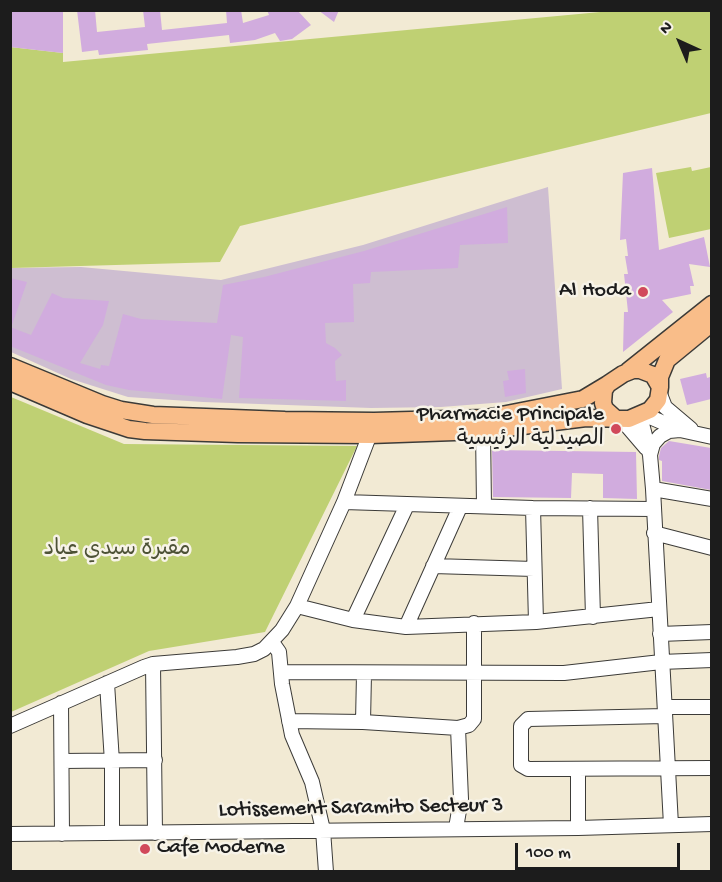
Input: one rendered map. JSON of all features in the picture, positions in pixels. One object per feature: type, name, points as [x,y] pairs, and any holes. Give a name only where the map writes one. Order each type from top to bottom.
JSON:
[{"type":"main road","points":[[372,428],[486,418],[583,399],[645,358],[711,304]]},
{"type":"main road","points":[[10,382],[35,385],[122,410],[239,426],[483,431],[569,419],[619,419],[641,415],[655,406],[660,390],[660,377],[667,360],[711,323]]},
{"type":"main road","points":[[10,366],[35,385]]},
{"type":"main road","points":[[623,374],[633,370],[647,372],[653,375],[660,390]]},
{"type":"main road","points":[[608,384],[604,390],[603,403],[605,409],[619,419]]},
{"type":"street","points":[[660,390],[661,401],[671,414],[697,434]]},
{"type":"street","points":[[641,415],[680,430],[711,437]]},
{"type":"street","points":[[641,415],[650,455],[653,489],[671,825]]},
{"type":"street","points":[[619,419],[650,455]]},
{"type":"street","points":[[10,726],[153,664],[254,654],[272,642],[297,606],[344,502],[372,428]]},
{"type":"street","points":[[650,455],[653,444],[660,436],[669,431],[680,430]]},
{"type":"street","points":[[483,431],[484,507]]},
{"type":"street","points":[[653,489],[711,499]]},
{"type":"street","points":[[344,502],[460,507],[654,509]]},
{"type":"street","points":[[353,620],[407,505]]},
{"type":"street","points":[[406,627],[460,507]]},
{"type":"street","points":[[532,508],[536,622]]},
{"type":"street","points":[[590,508],[593,617]]},
{"type":"street","points":[[654,533],[711,548]]},
{"type":"street","points":[[433,566],[534,569]]},
{"type":"street","points":[[297,606],[353,620],[406,627],[536,622],[659,609]]},
{"type":"street","points":[[289,721],[363,722],[458,728],[469,725],[474,719],[474,623]]},
{"type":"street","points":[[660,634],[711,632]]},
{"type":"street","points":[[272,642],[279,652],[292,735],[312,782],[323,830],[326,872]]},
{"type":"street","points":[[281,672],[564,673],[661,662],[711,660]]},
{"type":"street","points":[[153,664],[154,833]]},
{"type":"street","points":[[363,722],[364,674]]},
{"type":"street","points":[[107,683],[112,762],[112,833]]},
{"type":"street","points":[[61,703],[63,834]]},
{"type":"street","points":[[711,707],[528,720],[524,721],[521,726],[521,765],[524,768],[711,768]]},
{"type":"street","points":[[456,828],[461,799],[458,728]]},
{"type":"street","points":[[63,761],[155,760]]},
{"type":"street","points":[[578,769],[578,828]]},
{"type":"street","name":"Lotissement Saramito Secteur 3","points":[[10,834],[578,828],[711,824]]},
{"type":"shaded area","points":[[548,187],[562,389],[506,402],[441,407],[371,408],[128,397],[71,379],[11,352],[10,268],[81,267],[221,280],[363,245]]},
{"type":"green space","points":[[611,11],[711,11],[711,113],[240,226],[220,262],[11,268],[10,47],[63,53],[63,62]]},
{"type":"green space","points":[[691,167],[692,171],[711,167],[711,229],[669,238],[656,173]]},
{"type":"green space","name":"مقبرة سيدي عياد","points":[[11,397],[124,444],[357,446],[265,632],[149,651],[11,712]]},
{"type":"building","points":[[10,10],[63,10],[63,53],[10,47]]},
{"type":"building","points":[[77,10],[95,10],[97,32],[145,27],[143,10],[160,10],[162,30],[227,23],[226,10],[241,10],[243,23],[269,15],[267,10],[297,10],[311,25],[292,39],[280,41],[275,33],[255,40],[230,43],[229,35],[147,44],[148,50],[99,55],[98,50],[82,52]]},
{"type":"building","points":[[318,10],[339,10],[334,22]]},
{"type":"building","points":[[652,168],[659,250],[704,237],[710,267],[689,264],[694,286],[690,286],[691,294],[662,300],[673,312],[623,352],[624,312],[628,312],[624,274],[628,274],[625,256],[628,256],[626,239],[620,240],[623,173]]},
{"type":"building","points":[[507,207],[508,243],[460,245],[458,268],[371,272],[370,283],[353,284],[354,322],[325,323],[326,343],[342,355],[335,361],[336,381],[346,380],[346,401],[239,398],[243,337],[231,335],[222,399],[129,390],[106,385],[10,346],[10,327],[31,335],[52,293],[63,298],[109,301],[103,325],[80,363],[100,369],[101,365],[109,366],[123,314],[141,319],[217,323],[223,285],[264,277],[364,251]]},
{"type":"building","points":[[10,278],[27,282],[12,325],[10,325]]},
{"type":"building","points":[[525,369],[526,393],[505,397],[503,381],[509,380],[507,371]]},
{"type":"building","points":[[706,373],[707,378],[710,377],[711,399],[687,405],[680,379]]},
{"type":"building","points":[[669,441],[711,448],[711,490],[662,481],[662,461],[659,460],[659,456],[661,448]]},
{"type":"building","points":[[492,450],[636,452],[637,499],[603,498],[603,474],[572,473],[571,498],[493,497]]},
{"type":"place","name":"Al Hoda","points":[[643,292]]},
{"type":"place","name":"Pharmacie Principale الصيدلية الرئيسية","points":[[616,429]]},
{"type":"place","name":"Cafe Moderne","points":[[145,849]]}]
